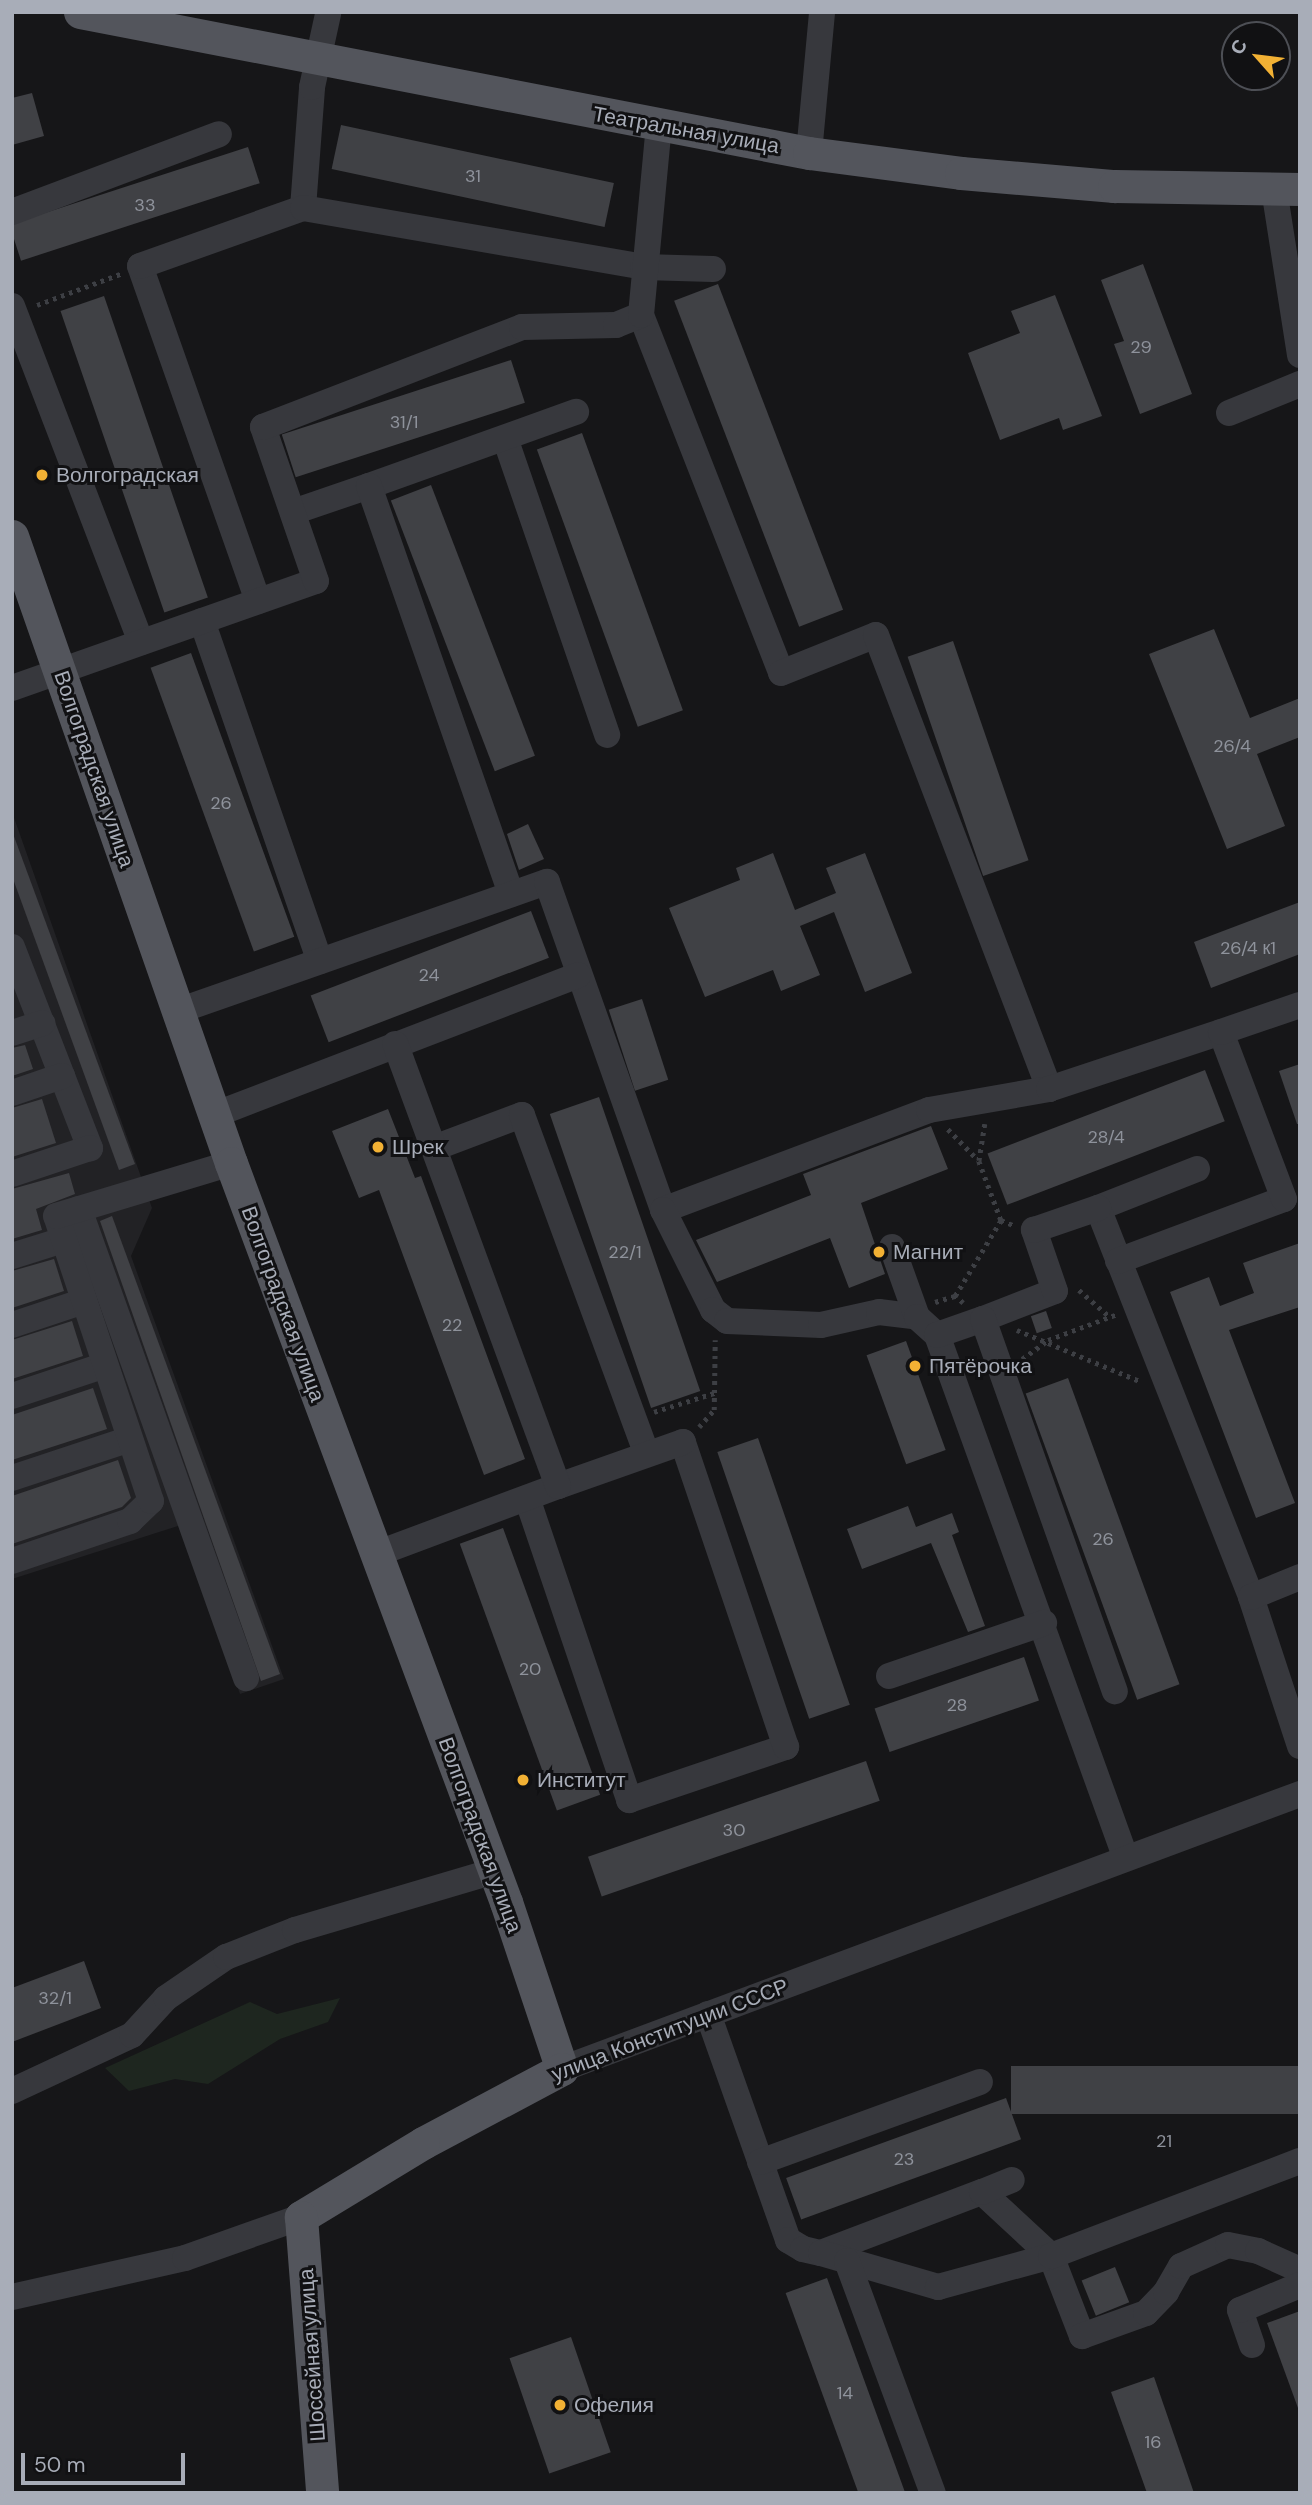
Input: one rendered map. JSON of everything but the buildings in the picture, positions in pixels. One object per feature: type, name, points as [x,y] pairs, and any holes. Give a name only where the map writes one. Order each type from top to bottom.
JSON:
[{"type":"main road","name":"Театральная улица","points":[[80,12],[318,61],[809,153],[961,173],[1114,186],[1287,189]]},
{"type":"main road","name":"Волгоградская улица","points":[[12,536],[231,1163],[494,1871],[562,2069]]},
{"type":"main road","name":"улица Конституции СССР","points":[[301,2217],[423,2143],[562,2069]]},
{"type":"main road","name":"Шоссейная улица","points":[[301,2217],[322,2493]]},
{"type":"street","points":[[809,153],[822,12]]},
{"type":"street","points":[[303,208],[318,61],[328,14]]},
{"type":"street","points":[[659,125],[643,267],[641,315],[780,673],[876,635],[1049,1090]]},
{"type":"street","points":[[12,212],[219,134]]},
{"type":"street","points":[[1287,189],[1300,355]]},
{"type":"street","points":[[258,601],[140,266],[303,208],[643,267],[713,269]]},
{"type":"street","points":[[14,311],[141,642]]},
{"type":"street","points":[[12,688],[316,581],[263,427],[522,327],[616,325],[641,315]]},
{"type":"street","points":[[1228,413],[1300,384]]},
{"type":"street","points":[[293,512],[576,412]]},
{"type":"street","points":[[505,438],[607,734]]},
{"type":"street","points":[[369,486],[511,894]]},
{"type":"street","points":[[202,621],[320,961]]},
{"type":"street","points":[[178,1011],[547,882],[663,1210],[713,1310],[727,1321],[821,1325],[879,1312],[917,1317]]},
{"type":"street","points":[[12,947],[18,979],[41,1023],[90,1148],[12,1174]]},
{"type":"street","points":[[214,1115],[578,975]]},
{"type":"street","points":[[663,1210],[929,1110],[1049,1090],[1300,1005]]},
{"type":"street","points":[[12,1033],[41,1023]]},
{"type":"street","points":[[1118,1261],[1284,1199],[1221,1032]]},
{"type":"street","points":[[395,1044],[558,1486]]},
{"type":"street","points":[[12,1093],[62,1076]]},
{"type":"street","points":[[433,1148],[522,1115],[647,1454]]},
{"type":"street","points":[[12,1561],[130,1521],[150,1501],[55,1216],[231,1163]]},
{"type":"street","points":[[937,1335],[1055,1291],[1034,1230],[1198,1169]]},
{"type":"street","points":[[1098,1208],[1251,1597],[1300,1746]]},
{"type":"street","points":[[79,1209],[246,1678]]},
{"type":"street","points":[[12,1256],[63,1240]]},
{"type":"street","points":[[892,1247],[917,1317],[937,1335],[1045,1623],[1125,1856]]},
{"type":"street","points":[[12,1325],[84,1301]]},
{"type":"street","points":[[983,1319],[1115,1691]]},
{"type":"street","points":[[12,1396],[105,1365]]},
{"type":"street","points":[[12,1478],[130,1439]]},
{"type":"street","points":[[376,1554],[558,1486],[683,1442],[786,1747],[629,1800],[527,1498]]},
{"type":"street","points":[[1251,1597],[1300,1577]]},
{"type":"street","points":[[889,1676],[1045,1623]]},
{"type":"street","name":"улица Конституции СССР","points":[[562,2069],[1125,1856],[1300,1794]]},
{"type":"street","points":[[12,2091],[132,2035],[166,1998],[226,1957],[295,1930],[494,1871]]},
{"type":"street","points":[[708,2014],[788,2241],[938,2287],[1051,2256],[1300,2161]]},
{"type":"street","points":[[760,2162],[980,2082]]},
{"type":"street","points":[[821,2253],[1012,2180]]},
{"type":"street","points":[[982,2192],[1051,2256],[1082,2336],[1146,2313],[1166,2292],[1181,2266],[1228,2245],[1258,2251],[1300,2270]]},
{"type":"street","name":"улица Конституции СССР","points":[[12,2297],[185,2258],[301,2217]]},
{"type":"street","points":[[847,2261],[933,2493]]},
{"type":"street","points":[[1252,2345],[1240,2310],[1300,2285]]},
{"type":"path","points":[[14,311],[140,266]]},
{"type":"path","points":[[979,1161],[989,1100]]},
{"type":"path","points":[[929,1110],[979,1161],[1001,1220]]},
{"type":"path","points":[[1001,1220],[1034,1230]]},
{"type":"path","points":[[1001,1220],[955,1296],[983,1319],[1048,1340],[1171,1395]]},
{"type":"path","points":[[1003,1376],[1048,1340],[1136,1307]]},
{"type":"path","points":[[683,1442],[714,1410],[717,1392],[713,1310]]},
{"type":"path","points":[[634,1419],[717,1392]]},
{"type":"shaded area","points":[[12,812],[152,1208],[131,1256],[284,1679],[240,1694],[181,1525],[12,1579]]},
{"type":"shaded area","points":[[340,1998],[328,2022],[280,2039],[208,2084],[175,2079],[129,2091],[105,2068],[250,2002],[277,2014]]},
{"type":"place","name":"Волгоградская","points":[[42,475]]},
{"type":"place","name":"Шрек","points":[[378,1147]]},
{"type":"place","name":"Магнит","points":[[879,1252]]},
{"type":"place","name":"Пятёрочка","points":[[915,1366]]},
{"type":"place","name":"Институт","points":[[523,1780]]},
{"type":"place","name":"Офелия","points":[[560,2405]]}]
